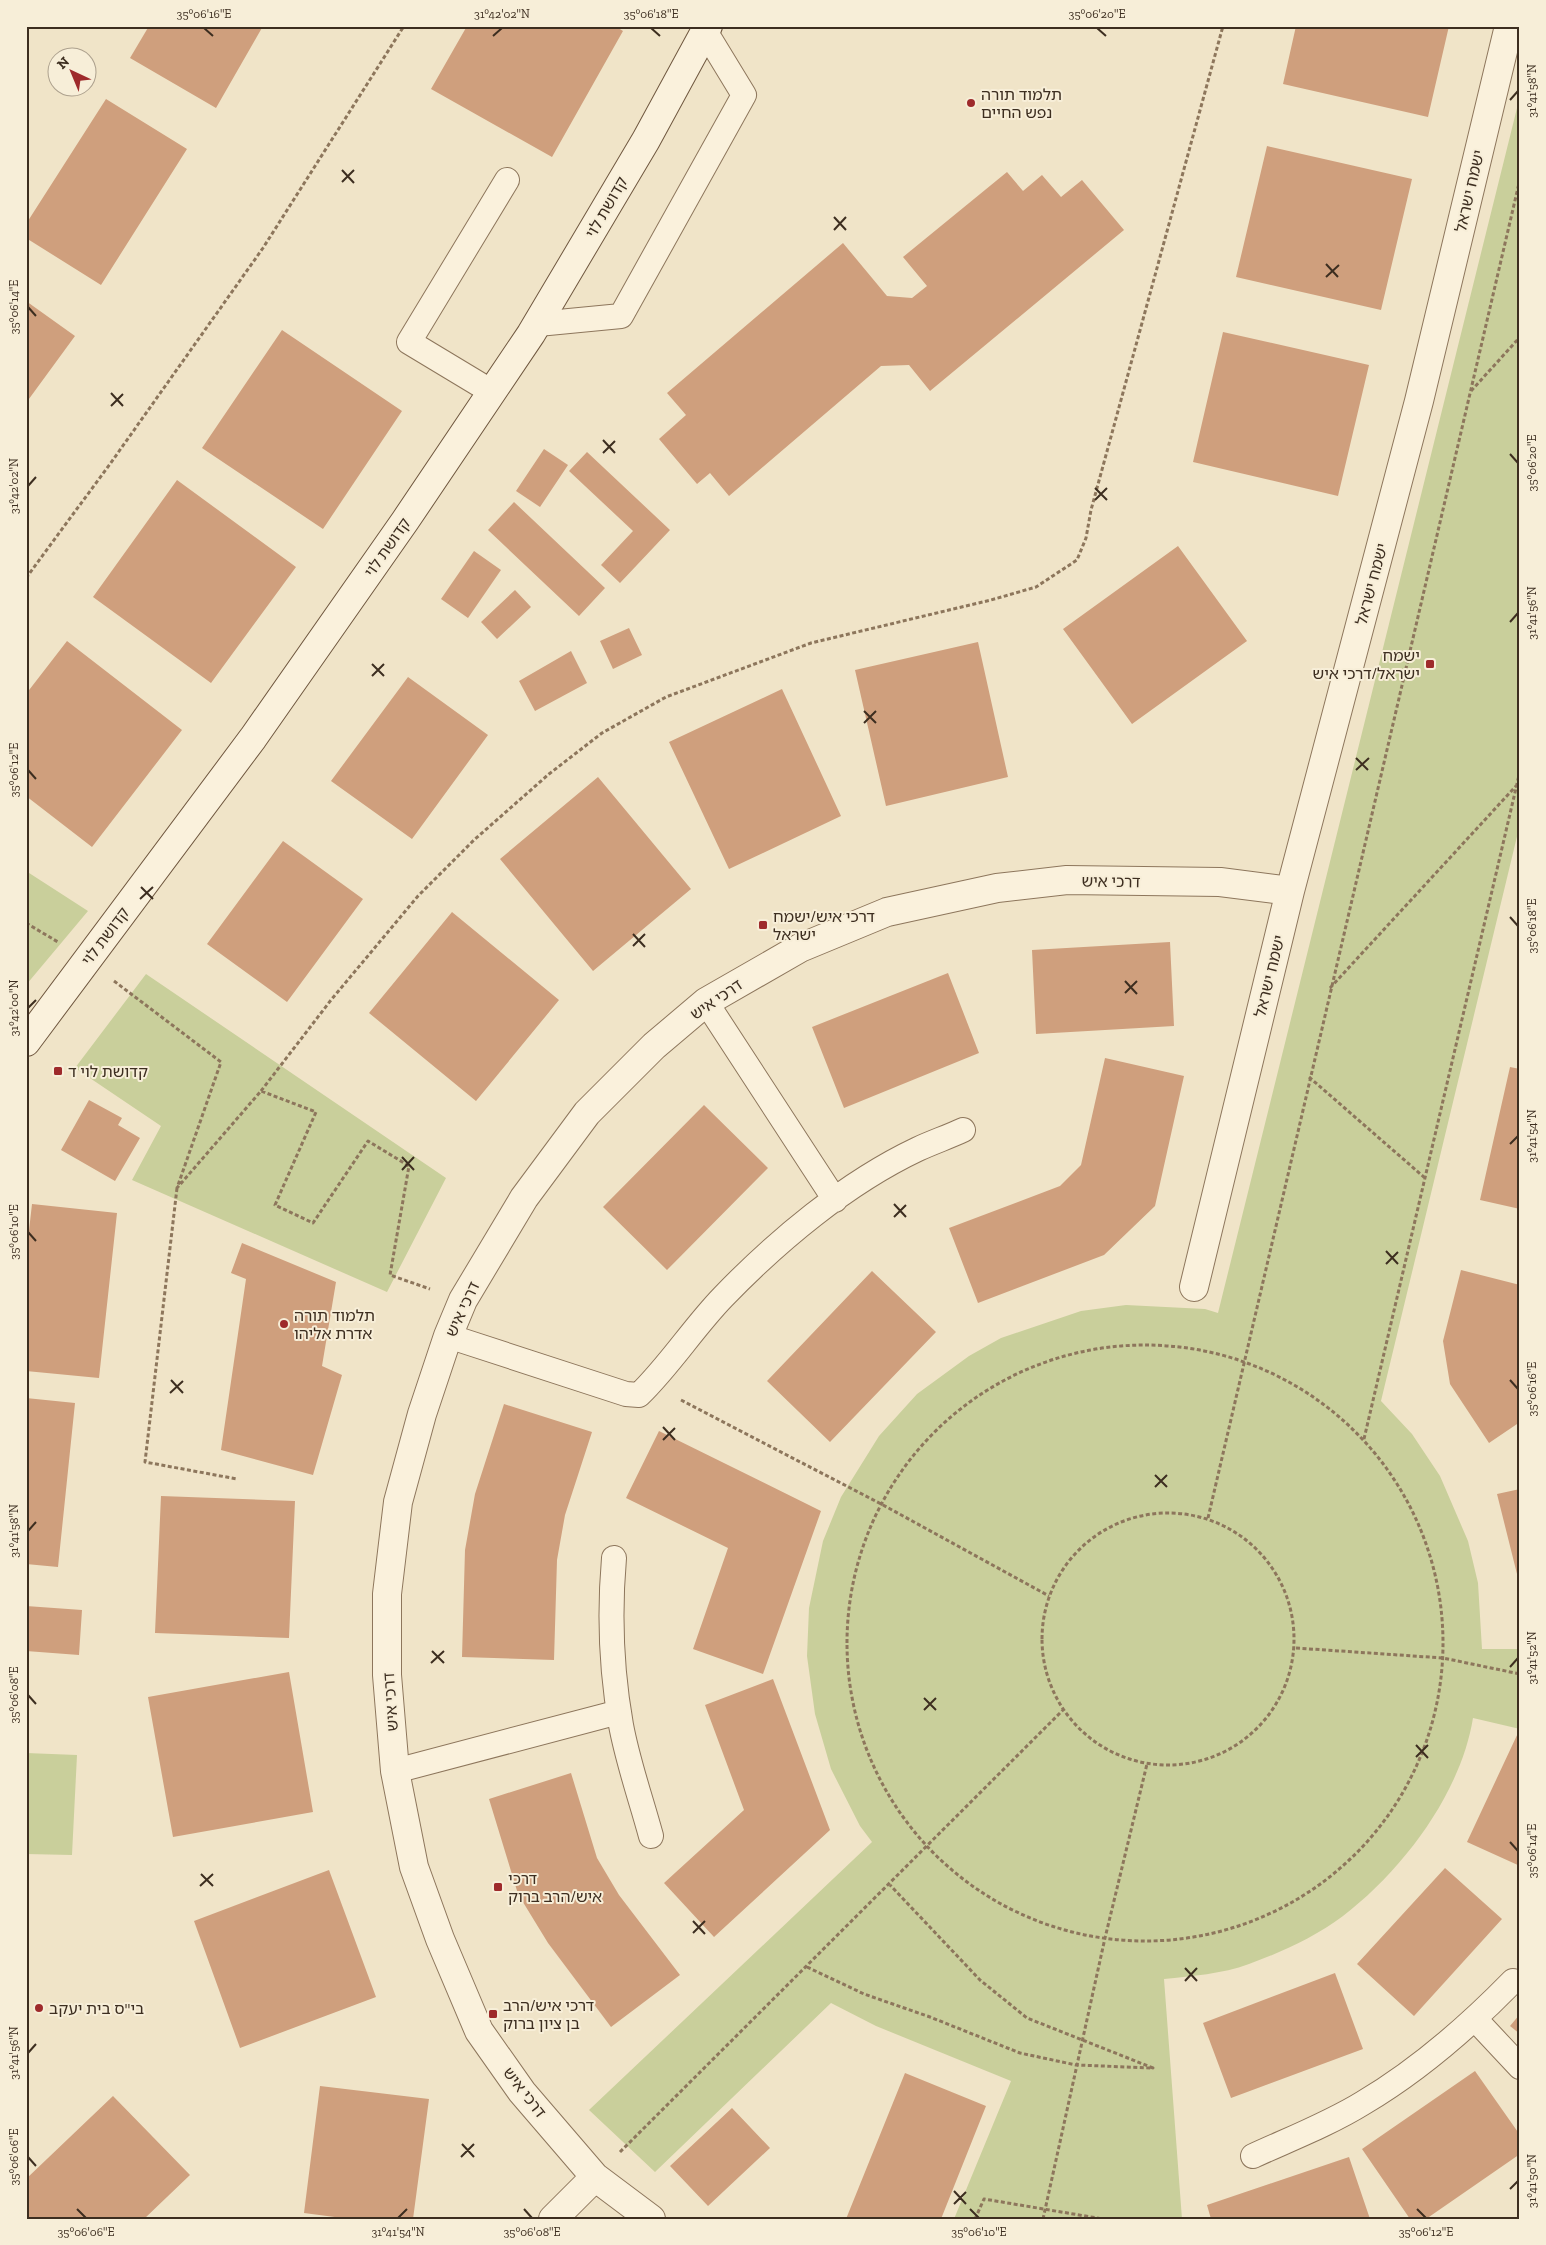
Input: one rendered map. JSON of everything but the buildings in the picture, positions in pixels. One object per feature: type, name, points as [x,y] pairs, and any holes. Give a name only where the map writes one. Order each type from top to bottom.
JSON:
[{"type":"street","name":"ישמח ישראל","points":[[1194,1287],[1290,892],[1419,401],[1509,26]]},
{"type":"street","name":"קדושת לוי","points":[[26,1042],[253,738],[406,521],[538,324],[646,140],[707,29]]},
{"type":"street","name":"דרכי איש","points":[[650,2219],[595,2178],[522,2092],[479,2031],[440,1939],[414,1866],[395,1771],[387,1675],[387,1594],[398,1502],[422,1414],[448,1336],[463,1300],[524,1198],[587,1113],[654,1046],[706,1002],[800,948],[887,912],[997,888],[1067,880],[1220,882],[1290,892]]},
{"type":"street","points":[[553,2219],[595,2178]]},
{"type":"lane","points":[[538,324],[621,316],[744,95],[707,29]]},
{"type":"lane","points":[[492,392],[409,342],[507,180]]},
{"type":"lane","points":[[706,1002],[835,1200]]},
{"type":"lane","points":[[448,1336],[626,1394],[639,1395],[722,1298],[768,1254],[835,1200],[896,1161],[963,1130]]},
{"type":"lane","points":[[614,1558],[610,1610],[613,1674],[621,1727],[651,1836]]},
{"type":"lane","points":[[395,1771],[619,1712]]},
{"type":"lane","points":[[1253,2156],[1362,2104],[1421,2064],[1475,2019],[1513,1980]]},
{"type":"lane","points":[[1475,2019],[1520,2067]]},
{"type":"path","points":[[26,578],[110,464],[262,248],[404,26]]},
{"type":"path","points":[[177,1188],[261,1090],[331,1000],[418,896],[474,840],[548,774],[602,733],[666,697],[794,649],[1036,587],[1077,560],[1086,538],[1091,510],[1223,26]]},
{"type":"path","points":[[1208,1518],[1243,1360],[1520,179]]},
{"type":"path","points":[[1470,392],[1520,338]]},
{"type":"path","points":[[1364,1440],[1520,771]]},
{"type":"path","points":[[1330,988],[1516,786]]},
{"type":"path","points":[[87,960],[221,1062],[177,1188],[145,1462],[237,1479]]},
{"type":"path","points":[[1309,1077],[1425,1178]]},
{"type":"path","points":[[261,1090],[316,1112],[275,1205],[313,1223],[368,1141],[409,1166],[390,1275],[463,1300]]},
{"type":"path","points":[[1127,1345],[1199,1349],[1243,1360],[1300,1387],[1322,1401],[1344,1419],[1364,1440],[1381,1459],[1406,1495],[1431,1554],[1439,1589],[1443,1658],[1433,1721],[1420,1759],[1399,1800],[1364,1845],[1320,1884],[1283,1907],[1235,1927],[1188,1938],[1137,1942],[1089,1936],[1039,1922],[996,1902],[954,1874],[928,1848],[893,1805],[867,1754],[853,1706],[847,1655],[848,1612],[861,1552],[876,1515],[910,1460],[943,1424],[990,1389],[1017,1374],[1090,1350],[1127,1345]]},
{"type":"path","points":[[650,1384],[883,1505],[1049,1596]]},
{"type":"path","points":[[1169,1512],[1208,1518],[1245,1537],[1274,1567],[1291,1606],[1296,1648],[1285,1688],[1262,1724],[1229,1750],[1188,1764],[1147,1764],[1122,1757],[1099,1746],[1080,1730],[1063,1710],[1049,1684],[1042,1655],[1042,1625],[1049,1596],[1068,1562],[1096,1535],[1131,1518],[1169,1512]]},
{"type":"path","points":[[1296,1648],[1443,1658],[1520,1674]]},
{"type":"path","points":[[595,2178],[928,1848],[1063,1710]]},
{"type":"path","points":[[1043,2219],[1105,1938],[1147,1764]]},
{"type":"path","points":[[807,1967],[864,1994],[1020,2053],[1076,2065],[1153,2068],[1027,2018],[980,1980],[890,1885]]},
{"type":"path","points":[[975,2219],[984,2199],[1103,2219]]},
{"type":"green space","points":[[1520,96],[1520,824],[1381,1401],[1412,1434],[1440,1476],[1468,1541],[1478,1583],[1482,1649],[1520,1649],[1520,1729],[1473,1718],[1456,1774],[1426,1828],[1387,1876],[1332,1924],[1286,1949],[1239,1967],[1207,1974],[1164,1979],[1182,2219],[954,2219],[1011,2081],[876,2026],[831,2003],[655,2172],[589,2110],[872,1842],[860,1826],[831,1769],[815,1714],[807,1656],[809,1608],[823,1541],[841,1497],[879,1436],[917,1394],[969,1356],[1001,1338],[1081,1311],[1126,1305],[1205,1309],[1218,1313]]},
{"type":"green space","points":[[26,871],[88,911],[26,985]]},
{"type":"green space","points":[[146,974],[446,1178],[387,1292],[132,1180],[161,1126],[75,1068]]},
{"type":"green space","points":[[26,1753],[77,1755],[72,1855],[26,1854]]},
{"type":"place","name":"תלמוד תורה נפש החיים","points":[[971,103]]},
{"type":"place","name":"ישמח ישראל/דרכי איש","points":[[1430,664]]},
{"type":"place","name":"דרכי איש/ישמח ישראל","points":[[763,925]]},
{"type":"place","name":"קדושת לוי ד","points":[[58,1071]]},
{"type":"place","name":"תלמוד תורה אדרת אליהו","points":[[284,1324]]},
{"type":"place","name":"דרכי איש/הרב ברוק","points":[[498,1887]]},
{"type":"place","name":"בי\"ס בית יעקב","points":[[39,2008]]},
{"type":"place","name":"דרכי איש/הרב בן ציון ברוק","points":[[493,2014]]}]
